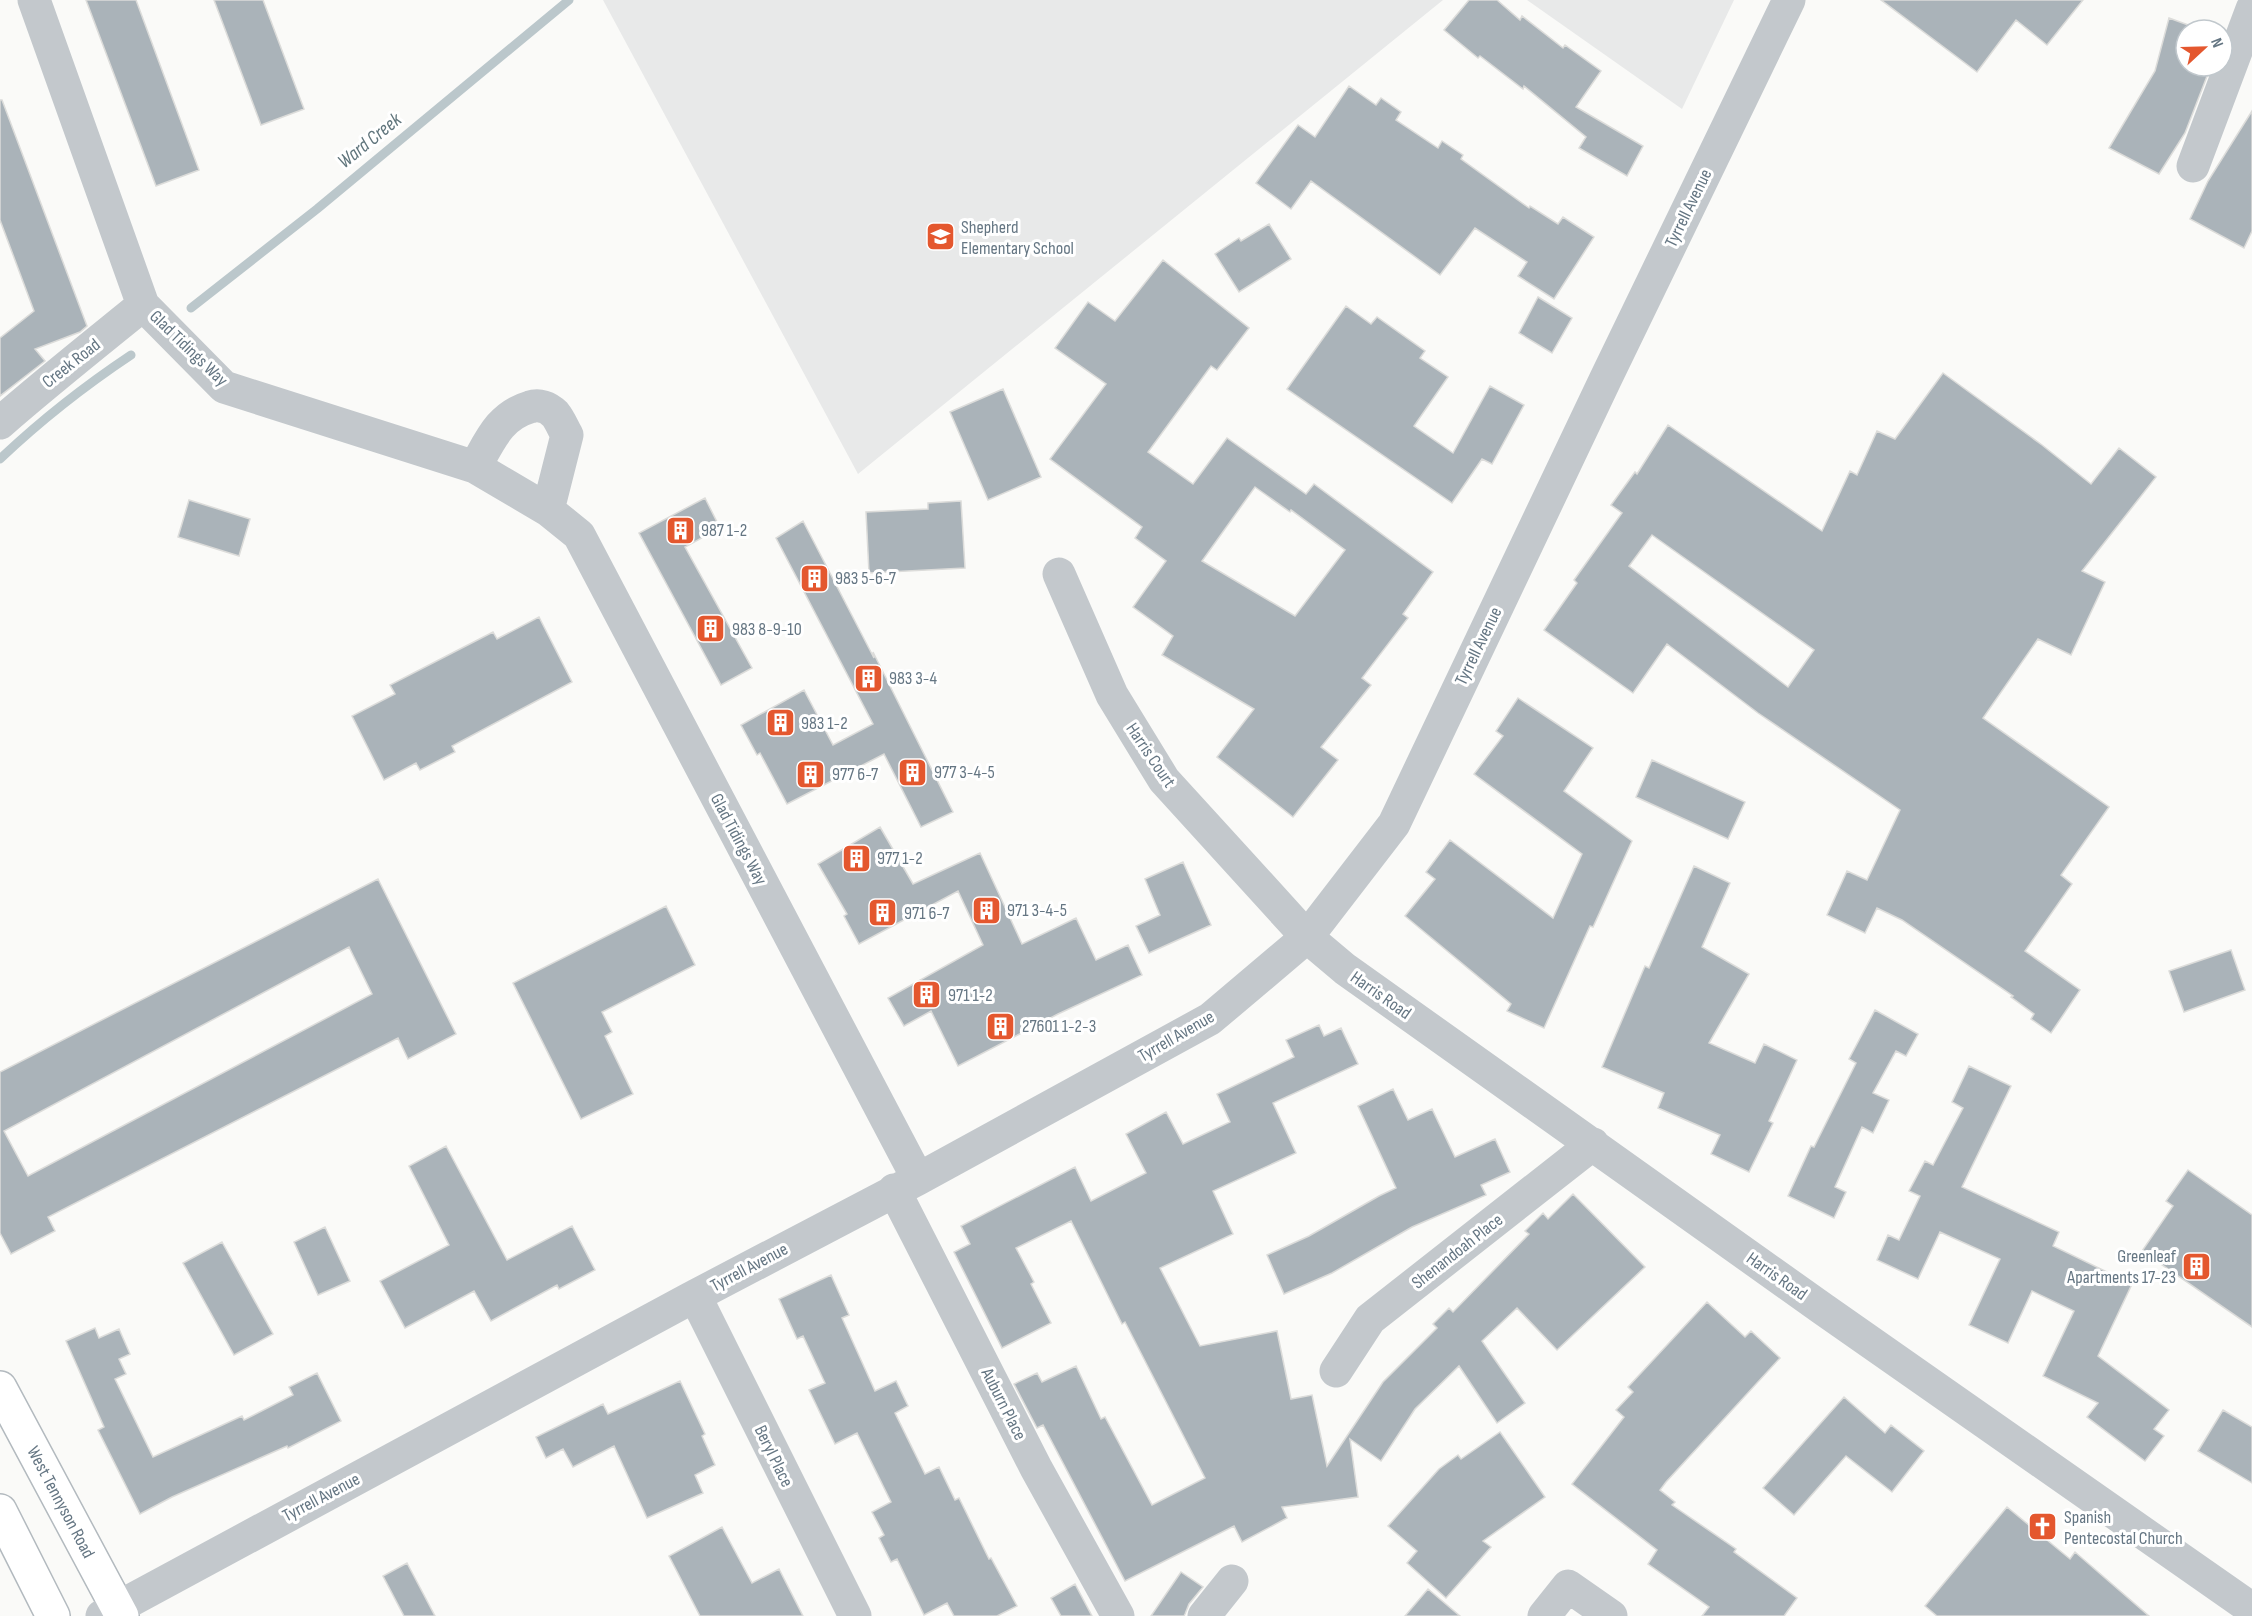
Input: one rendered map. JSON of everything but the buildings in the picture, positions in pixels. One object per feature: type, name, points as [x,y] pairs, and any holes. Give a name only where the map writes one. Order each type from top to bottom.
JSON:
[{"type":"main road","name":"West Tennyson Road","points":[[0,1388],[114,1613]]},
{"type":"main road","points":[[0,1511],[53,1616]]},
{"type":"street","name":"Glad Tidings Way","points":[[34,0],[143,305],[224,387],[475,467],[548,510],[579,536],[906,1184]]},
{"type":"street","name":"Tyrrell Avenue","points":[[114,1613],[695,1296],[1210,1019],[1307,937],[1394,824],[1789,0]]},
{"type":"street","points":[[2193,166],[2252,9]]},
{"type":"street","name":"Creek Road","points":[[0,423],[143,305]]},
{"type":"street","points":[[475,467],[497,428],[515,411],[536,405],[546,407],[555,414],[567,435],[548,510]]},
{"type":"street","name":"Harris Court","points":[[1059,574],[1112,695],[1164,780],[1307,937]]},
{"type":"street","name":"Harris Road","points":[[1307,937],[1345,969],[2252,1609]]},
{"type":"street","name":"Shenandoah Place","points":[[1336,1371],[1370,1319],[1593,1144]]},
{"type":"street","name":"Auburn Place","points":[[906,1184],[1036,1468],[1118,1616]]},
{"type":"street","name":"Beryl Place","points":[[695,1296],[855,1616]]},
{"type":"street","points":[[1204,1616],[1232,1581]]},
{"type":"street","points":[[1544,1616],[1568,1586],[1611,1616]]},
{"type":"shaded area","name":"Shepherd Elementary School","points":[[603,0],[1443,0],[858,474]]},
{"type":"shaded area","points":[[1527,0],[1734,0],[1682,109]]},
{"type":"waterway","name":"Ward Creek","points":[[191,308],[317,209],[569,0]]},
{"type":"waterway","name":"Ward Creek","points":[[0,459],[63,404],[131,355]]},
{"type":"place","name":"Shepherd Elementary School","points":[[940,237]]},
{"type":"place","name":"987 1-2","points":[[680,530]]},
{"type":"place","name":"983 5-6-7","points":[[814,578]]},
{"type":"place","name":"983 8-9-10","points":[[711,629]]},
{"type":"place","name":"983 3-4","points":[[868,678]]},
{"type":"place","name":"983 1-2","points":[[780,723]]},
{"type":"place","name":"977 3-4-5","points":[[913,772]]},
{"type":"place","name":"977 6-7","points":[[811,774]]},
{"type":"place","name":"977 1-2","points":[[856,858]]},
{"type":"place","name":"971 3-4-5","points":[[986,910]]},
{"type":"place","name":"971 6-7","points":[[883,913]]},
{"type":"place","name":"971 1-2","points":[[927,995]]},
{"type":"place","name":"27601 1-2-3","points":[[1001,1026]]},
{"type":"place","name":"Greenleaf Apartments 17-23","points":[[2197,1266]]},
{"type":"place","name":"Spanish Pentecostal Church","points":[[2043,1527]]}]
